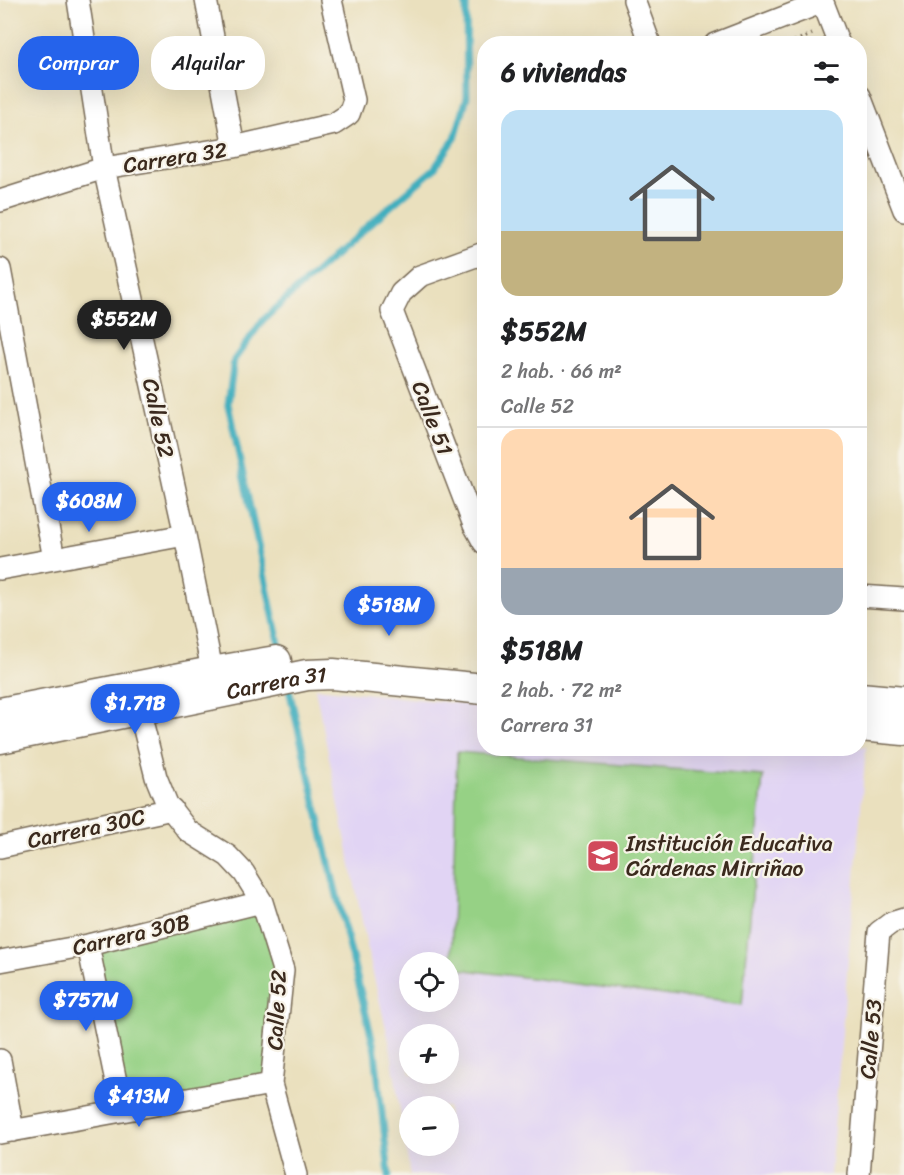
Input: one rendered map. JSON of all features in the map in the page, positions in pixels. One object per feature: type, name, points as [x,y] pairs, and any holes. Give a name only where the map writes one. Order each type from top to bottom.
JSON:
[{"type":"street","name":"Calle 52","points":[[78,0],[104,168],[185,535],[214,683]]},
{"type":"street","points":[[206,0],[234,147]]},
{"type":"street","name":"Carrera 32","points":[[0,201],[104,168],[234,147],[334,124],[349,114],[354,100],[331,0]]},
{"type":"street","points":[[634,0],[648,36]]},
{"type":"street","points":[[735,36],[822,1],[836,36]]},
{"type":"street","points":[[867,119],[904,210]]},
{"type":"street","name":"Calle 51","points":[[477,256],[420,276],[401,293],[392,311],[477,530]]},
{"type":"street","points":[[0,269],[54,559]]},
{"type":"street","points":[[0,569],[185,535]]},
{"type":"street","points":[[867,596],[904,599]]},
{"type":"street","name":"Carrera 31","points":[[302,666],[309,654],[477,667]]},
{"type":"street","name":"Carrera 31","points":[[0,713],[214,683],[302,666],[333,674],[477,688]]},
{"type":"street","name":"Carrera 31","points":[[0,738],[138,709],[214,683]]},
{"type":"street","points":[[867,699],[904,702]]},
{"type":"street","name":"Calle 52","points":[[138,709],[156,777],[167,804],[188,831],[228,856],[244,873],[262,902],[283,970],[271,1084],[296,1175]]},
{"type":"street","points":[[867,727],[904,730]]},
{"type":"street","name":"Carrera 30C","points":[[0,847],[172,809]]},
{"type":"street","name":"Carrera 30B","points":[[0,961],[88,945],[262,902]]},
{"type":"street","name":"Calle 53","points":[[859,1175],[879,932],[891,923],[904,919]]},
{"type":"street","points":[[88,945],[122,1111]]},
{"type":"street","points":[[0,1060],[7,1132],[271,1084]]},
{"type":"shaded area","name":"Institución Educativa Cárdenas Mirriñao","points":[[315,688],[477,705],[477,756],[865,756],[830,1175],[410,1175],[407,1156],[459,1156],[459,1096],[399,1096],[399,1104],[390,1045],[371,965]]},
{"type":"green space","points":[[457,752],[477,754],[477,756],[508,756],[763,776],[742,1005],[459,969],[459,952],[451,952]]},
{"type":"green space","points":[[262,902],[283,970],[271,1084],[122,1111],[90,945]]},
{"type":"waterway","points":[[281,653],[228,404],[234,360],[263,320],[434,169],[455,138],[467,97],[466,0]]},
{"type":"waterway","points":[[288,685],[375,1051],[389,1175]]},
{"type":"place","name":"Institución Educativa Cárdenas Mirriñao","points":[[603,856]]}]
